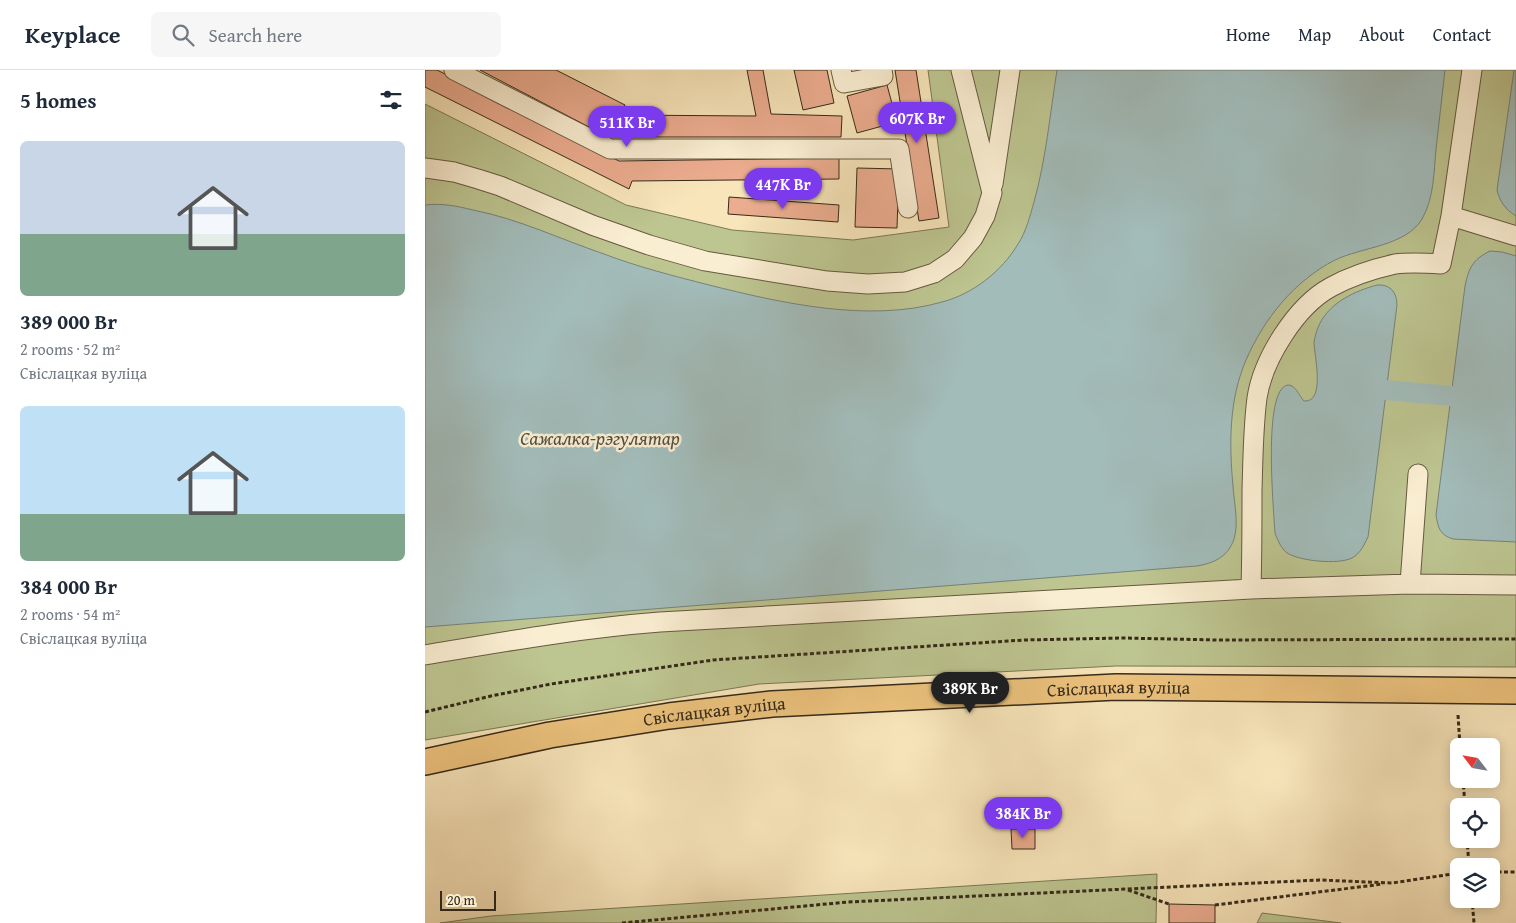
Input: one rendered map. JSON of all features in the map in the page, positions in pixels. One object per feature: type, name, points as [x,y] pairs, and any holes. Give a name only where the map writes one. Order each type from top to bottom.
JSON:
[{"type":"main road","name":"Свіслацкая вуліца","points":[[425,762],[550,735],[669,716],[772,704],[1116,687],[1516,691]]},
{"type":"lane","points":[[454,70],[610,149],[899,149],[908,208]]},
{"type":"lane","points":[[841,70],[844,83],[883,76],[882,70]]},
{"type":"lane","points":[[961,70],[991,193]]},
{"type":"lane","points":[[425,168],[454,172],[478,179],[649,245],[705,261],[827,281],[868,284],[905,282],[934,273],[955,259],[973,238],[985,216],[991,193],[1009,70]]},
{"type":"lane","points":[[1251,589],[1253,440],[1257,396],[1267,363],[1283,335],[1304,309],[1329,288],[1361,273],[1397,264],[1441,264],[1451,216],[1472,70]]},
{"type":"lane","points":[[1451,216],[1516,236]]},
{"type":"lane","points":[[1410,584],[1418,474]]},
{"type":"lane","points":[[425,655],[619,625],[1251,589],[1410,584],[1516,585]]},
{"type":"path","points":[[425,712],[491,696],[568,682],[713,660],[1034,640],[1123,638],[1218,640],[1516,639]]},
{"type":"path","points":[[1458,715],[1459,738]]},
{"type":"path","points":[[1500,872],[1516,872]]},
{"type":"path","points":[[1215,906],[1450,874]]},
{"type":"path","points":[[623,923],[848,902],[1320,880],[1393,883]]},
{"type":"path","points":[[1125,889],[1169,904]]},
{"type":"path","points":[[1473,908],[1474,923]]},
{"type":"green space","points":[[928,70],[1516,70],[1516,667],[1116,666],[759,684],[425,740],[425,104],[626,205],[732,230],[853,240],[949,227]]},
{"type":"green space","points":[[1157,874],[1156,923],[440,923],[491,916]]},
{"type":"green space","points":[[1262,913],[1341,923],[1257,923]]},
{"type":"water","name":"Сажалка-рэгулятар","points":[[1057,70],[1445,70],[1433,185],[1422,219],[1415,228],[1405,235],[1383,245],[1335,260],[1306,279],[1282,302],[1271,316],[1246,360],[1240,375],[1233,406],[1231,454],[1236,520],[1235,533],[1231,545],[1224,555],[1215,561],[1197,566],[425,627],[425,205],[449,205],[490,214],[643,267],[766,298],[795,304],[855,311],[885,311],[914,308],[954,298],[986,280],[1004,263],[1021,239],[1031,213],[1042,169]]},
{"type":"water","points":[[1514,70],[1516,70],[1516,216],[1503,205],[1497,190]]},
{"type":"water","points":[[1490,251],[1516,256],[1516,542],[1453,539],[1440,530],[1436,515],[1465,286],[1472,265]]},
{"type":"water","points":[[1377,285],[1389,287],[1392,290],[1396,296],[1397,305],[1368,537],[1357,554],[1346,560],[1329,562],[1293,556],[1285,551],[1275,533],[1271,453],[1275,407],[1280,391],[1288,385],[1295,389],[1304,401],[1311,400],[1317,386],[1314,342],[1320,323],[1330,309],[1344,298]]},
{"type":"building","points":[[425,70],[437,70],[619,161],[839,158],[839,179],[632,181],[629,189],[425,87]]},
{"type":"building","points":[[480,70],[556,70],[625,105],[619,115],[756,116],[747,70],[763,70],[771,114],[842,116],[841,137],[608,137]]},
{"type":"building","points":[[794,70],[827,70],[834,103],[803,110]]},
{"type":"building","points":[[895,70],[916,70],[939,218],[919,221]]},
{"type":"building","points":[[887,85],[897,122],[857,133],[847,96]]},
{"type":"building","points":[[857,168],[899,169],[897,228],[855,227]]},
{"type":"building","points":[[729,197],[839,205],[838,222],[728,214]]},
{"type":"building","points":[[1011,829],[1035,829],[1035,849],[1012,849]]},
{"type":"building","points":[[1169,904],[1215,905],[1215,923],[1169,923]]},
{"type":"waterway","points":[[1385,390],[1452,396]]}]
